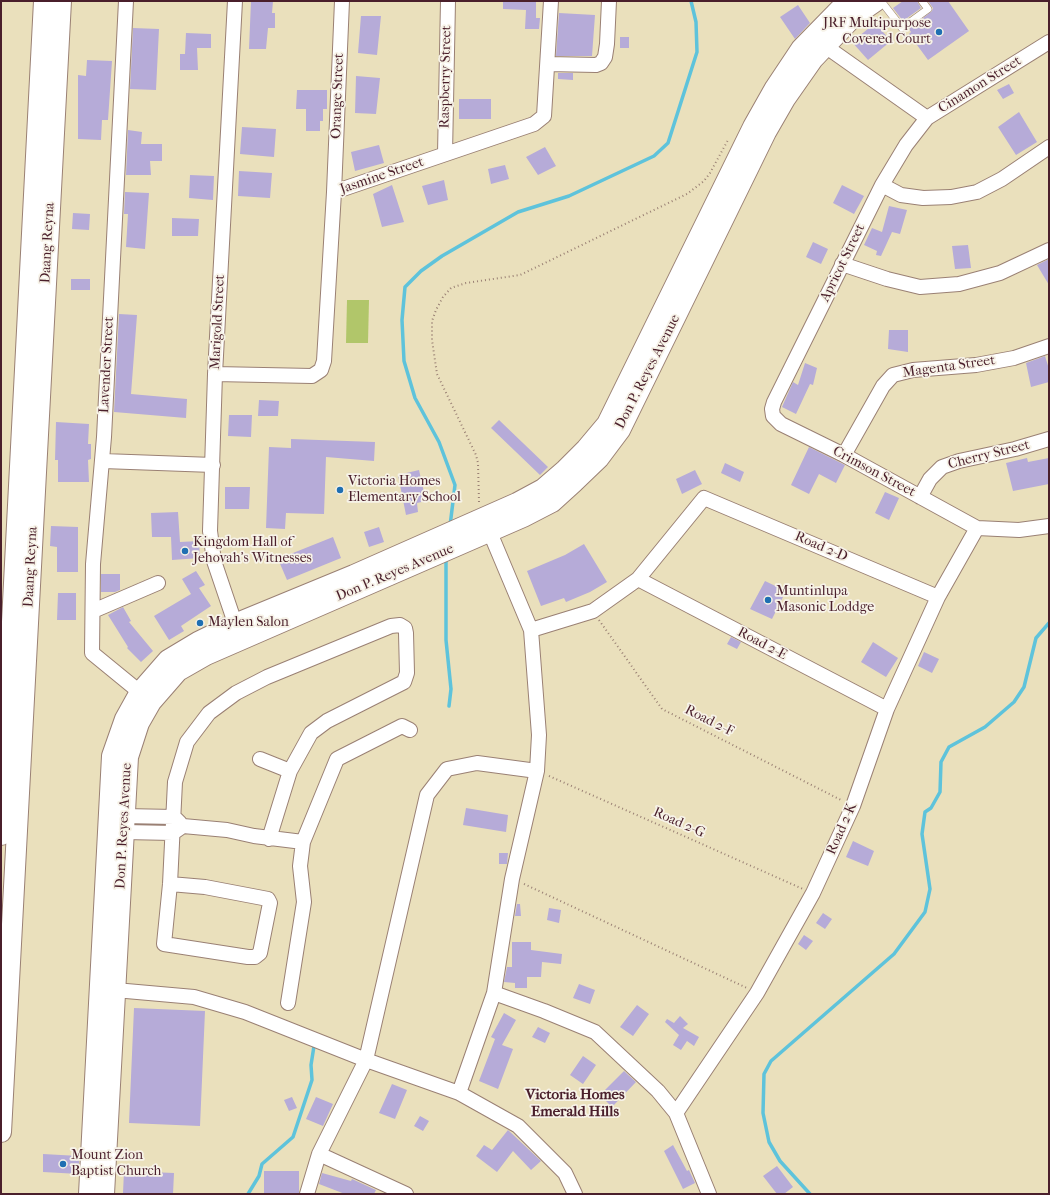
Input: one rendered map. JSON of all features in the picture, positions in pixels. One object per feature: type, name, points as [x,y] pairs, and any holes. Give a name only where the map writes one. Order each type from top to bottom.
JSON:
[{"type":"street","name":"Daang Reyna","points":[[1,1132],[13,653],[44,1]]},
{"type":"street","name":"Daang Reyna","points":[[13,653],[61,1]]},
{"type":"street","name":"Lavender Street","points":[[126,1],[102,461],[93,564],[92,653],[146,697]]},
{"type":"street","name":"Marigold Street","points":[[235,1],[215,374],[210,531],[214,561],[238,631]]},
{"type":"street","name":"Orange Street","points":[[334,192],[342,1]]},
{"type":"street","name":"Raspberry Street","points":[[445,154],[448,1]]},
{"type":"street","name":"Jasmine Street","points":[[215,374],[312,376],[321,370],[324,361],[334,192],[534,124],[544,116],[548,64],[550,1]]},
{"type":"street","points":[[548,64],[596,65],[600,63],[605,57],[607,44],[609,1]]},
{"type":"street","name":"Don P. Reyes Avenue","points":[[104,1194],[115,990],[112,756],[124,719],[146,697],[178,671],[238,631],[487,525],[552,502],[599,458],[620,430],[766,132],[785,99],[813,59],[819,41],[842,7],[851,1]]},
{"type":"street","name":"Don P. Reyes Avenue","points":[[819,41],[876,1]]},
{"type":"street","name":"Cinamon Street","points":[[819,41],[927,118],[1049,42]]},
{"type":"street","name":"Apricot Street","points":[[773,416],[774,402],[882,185],[897,157],[927,118]]},
{"type":"street","points":[[882,185],[900,195],[924,198],[951,197],[977,192],[1002,180],[1049,147]]},
{"type":"street","points":[[842,264],[888,279],[920,287],[959,284],[1000,273],[1049,250]]},
{"type":"street","name":"Magenta Street","points":[[844,455],[883,386],[894,375],[913,370],[976,365],[1014,358],[1049,346]]},
{"type":"street","name":"Crimson Street","points":[[773,416],[781,424],[844,455],[977,528]]},
{"type":"street","name":"Cherry Street","points":[[920,497],[930,479],[942,467],[959,461],[1049,440]]},
{"type":"street","points":[[102,461],[212,465]]},
{"type":"street","name":"Road 2-D","points":[[638,579],[704,498],[938,597]]},
{"type":"street","points":[[459,1093],[494,993],[512,878],[537,771],[539,728],[531,630],[487,525]]},
{"type":"street","points":[[977,528],[1019,530],[1049,526]]},
{"type":"street","name":"Road 2-K","points":[[676,1113],[757,993],[813,893],[853,806],[887,709],[938,597],[977,528]]},
{"type":"street","points":[[531,630],[592,611],[638,579]]},
{"type":"street","name":"Road 2-E","points":[[638,579],[887,709]]},
{"type":"street","points":[[93,611],[158,583]]},
{"type":"street","points":[[170,884],[205,887],[268,899],[270,903],[260,953],[254,958],[164,944],[170,884],[176,825],[175,782],[179,762],[187,742],[209,713],[236,693],[267,678],[391,626],[400,625],[405,628],[407,674],[404,682],[319,727],[306,740],[290,771],[269,838]]},
{"type":"street","name":"Daang Reyna","points":[[1,835],[12,685]]},
{"type":"street","name":"Don P. Reyes Avenue","points":[[89,1194],[114,860],[124,824],[128,757],[146,697]]},
{"type":"street","points":[[288,1003],[304,902],[300,866],[303,842],[336,759],[402,726],[410,730]]},
{"type":"street","points":[[260,759],[290,771]]},
{"type":"street","points":[[307,1194],[319,1154],[366,1060],[427,795],[447,769],[477,763],[537,771]]},
{"type":"street","points":[[124,824],[176,825],[227,830],[269,838],[303,842]]},
{"type":"street","points":[[115,990],[194,997],[245,1012],[366,1060],[459,1093],[518,1126],[565,1173],[575,1194]]},
{"type":"street","points":[[494,993],[544,1011],[595,1032],[658,1091],[676,1113],[709,1194]]},
{"type":"street","points":[[319,1154],[406,1194]]},
{"type":"lane","points":[[881,1],[902,28],[928,9],[922,1]]},
{"type":"path","points":[[487,525],[479,506],[478,462],[476,455],[437,374],[432,340],[432,321],[443,297],[451,288],[466,283],[520,275],[687,194],[704,181],[710,173],[729,138]]},
{"type":"path","name":"Road 2-F","points":[[592,611],[662,709],[853,806]]},
{"type":"path","name":"Road 2-G","points":[[537,771],[813,893]]},
{"type":"path","points":[[512,878],[757,993]]},
{"type":"green space","points":[[347,300],[369,300],[368,343],[346,343]]},
{"type":"building","points":[[251,1],[273,1],[272,13],[275,13],[275,28],[268,28],[266,49],[249,49]]},
{"type":"building","points":[[503,1],[536,1],[536,18],[540,18],[539,29],[525,29],[526,10],[503,9]]},
{"type":"building","points":[[903,1],[917,1],[921,8],[903,21],[893,8]]},
{"type":"building","name":"JRF Multipurpose Covered Court","points":[[928,1],[948,1],[969,31],[928,60],[909,34],[911,32],[909,29],[932,11],[933,8]]},
{"type":"building","points":[[798,5],[810,23],[795,39],[780,17]]},
{"type":"building","points":[[559,13],[595,15],[592,56],[556,56]]},
{"type":"building","points":[[361,16],[381,16],[377,55],[358,53]]},
{"type":"building","points":[[875,23],[891,41],[868,60],[852,42]]},
{"type":"building","points":[[133,28],[159,29],[156,90],[130,89]]},
{"type":"building","points":[[186,33],[211,34],[211,48],[197,48],[198,70],[180,70],[180,54],[185,54]]},
{"type":"building","points":[[620,37],[629,37],[629,48],[620,48]]},
{"type":"building","points":[[87,60],[112,61],[108,120],[102,120],[101,140],[78,139],[78,75],[86,76]]},
{"type":"building","points":[[558,73],[573,73],[573,80],[558,79]]},
{"type":"building","points":[[356,76],[380,78],[376,114],[355,113]]},
{"type":"building","points":[[1009,84],[1014,93],[1003,99],[997,90]]},
{"type":"building","points":[[297,90],[327,90],[327,109],[323,109],[323,121],[320,121],[320,131],[306,131],[306,109],[296,109]]},
{"type":"building","points":[[459,99],[491,99],[491,119],[459,119]]},
{"type":"building","points":[[1019,112],[1037,142],[1016,155],[998,127]]},
{"type":"building","points":[[242,127],[276,129],[274,157],[240,154]]},
{"type":"building","points":[[128,130],[142,132],[141,144],[162,144],[162,161],[150,161],[151,175],[126,175]]},
{"type":"building","points":[[379,145],[384,163],[355,171],[351,152]]},
{"type":"building","points":[[545,147],[556,166],[538,175],[526,157]]},
{"type":"building","points":[[505,165],[509,179],[491,184],[488,169]]},
{"type":"building","points":[[239,171],[272,173],[270,198],[238,196]]},
{"type":"building","points":[[190,175],[214,176],[213,200],[189,198]]},
{"type":"building","points":[[444,180],[448,200],[428,205],[422,186]]},
{"type":"building","points":[[392,185],[404,222],[382,227],[373,194]]},
{"type":"building","points":[[842,185],[864,196],[854,214],[833,203]]},
{"type":"building","points":[[125,192],[149,193],[145,249],[126,247],[128,214],[124,214]]},
{"type":"building","points":[[889,206],[907,210],[900,234],[892,232],[881,256],[876,255],[877,251],[864,245],[872,228],[882,232]]},
{"type":"building","points":[[73,213],[90,214],[89,230],[72,229]]},
{"type":"building","points":[[172,218],[199,219],[198,236],[172,236]]},
{"type":"building","points":[[813,242],[828,249],[821,264],[806,257]]},
{"type":"building","points":[[968,245],[971,268],[955,269],[952,246]]},
{"type":"building","points":[[1049,259],[1049,285],[1037,265]]},
{"type":"building","points":[[71,279],[90,279],[90,290],[71,290]]},
{"type":"building","points":[[119,314],[137,315],[131,394],[187,399],[186,418],[114,412]]},
{"type":"building","points":[[889,330],[908,330],[908,352],[888,349]]},
{"type":"building","points":[[1045,356],[1049,369],[1049,382],[1031,387],[1026,363]]},
{"type":"building","points":[[805,363],[817,368],[813,385],[810,384],[796,414],[782,407],[793,382],[798,385]]},
{"type":"building","points":[[259,400],[279,401],[278,416],[258,416]]},
{"type":"building","points":[[229,415],[252,415],[251,437],[228,436]]},
{"type":"building","points":[[499,420],[548,467],[540,475],[491,428]]},
{"type":"building","points":[[56,422],[89,424],[88,444],[91,444],[91,459],[88,460],[89,482],[58,482],[58,460],[55,460]]},
{"type":"building","points":[[291,439],[375,442],[374,461],[326,457],[324,514],[286,513],[285,529],[266,528],[269,447],[291,448]]},
{"type":"building","points":[[809,447],[845,465],[836,483],[819,474],[809,494],[791,485]]},
{"type":"building","points":[[1027,458],[1028,462],[1049,458],[1049,484],[1013,491],[1006,463]]},
{"type":"building","points":[[725,463],[744,472],[740,482],[721,473]]},
{"type":"building","points":[[419,470],[426,501],[417,503],[418,512],[406,515],[398,475]]},
{"type":"building","points":[[695,470],[702,484],[682,494],[676,479]]},
{"type":"building","points":[[225,487],[250,487],[249,509],[225,509]]},
{"type":"building","points":[[885,492],[899,498],[889,520],[875,513]]},
{"type":"building","points":[[178,512],[180,542],[199,541],[200,558],[172,560],[171,537],[152,537],[151,513]]},
{"type":"building","points":[[51,526],[78,527],[78,572],[57,572],[57,547],[50,546]]},
{"type":"building","points":[[379,527],[384,542],[369,547],[364,532]]},
{"type":"building","points":[[333,537],[341,558],[287,580],[278,559]]},
{"type":"building","points":[[584,544],[607,582],[590,592],[566,602],[564,598],[541,606],[527,571],[565,555]]},
{"type":"building","points":[[196,571],[205,585],[199,588],[211,606],[181,626],[184,631],[169,640],[154,616],[191,594],[182,579]]},
{"type":"building","points":[[101,574],[120,574],[120,590],[115,592],[101,592]]},
{"type":"building","name":"Muntinlupa Masonic Loddge","points":[[765,581],[786,591],[772,619],[750,609]]},
{"type":"building","points":[[58,593],[76,593],[76,620],[57,620]]},
{"type":"building","points":[[123,607],[131,621],[129,622],[153,651],[141,662],[127,648],[128,647],[108,615]]},
{"type":"building","points":[[731,637],[741,642],[737,649],[727,644]]},
{"type":"building","points":[[873,642],[898,658],[886,677],[861,662]]},
{"type":"building","points":[[924,652],[939,659],[932,673],[918,666]]},
{"type":"building","points":[[466,808],[508,815],[506,832],[463,825]]},
{"type":"building","points":[[853,841],[874,851],[868,866],[846,857]]},
{"type":"building","points":[[499,853],[508,853],[507,864],[499,864]]},
{"type":"building","points":[[517,904],[520,904],[521,916],[515,916]]},
{"type":"building","points":[[549,908],[561,910],[559,923],[547,920]]},
{"type":"building","points":[[823,913],[832,919],[825,929],[816,923]]},
{"type":"building","points":[[804,935],[813,941],[806,950],[798,944]]},
{"type":"building","points":[[512,942],[531,942],[531,950],[562,954],[561,964],[542,962],[541,977],[527,977],[527,988],[515,988],[515,983],[504,982],[507,967],[512,967]]},
{"type":"building","points":[[579,984],[595,990],[590,1004],[573,998]]},
{"type":"building","points":[[637,1005],[649,1014],[633,1036],[620,1027]]},
{"type":"building","points":[[134,1008],[205,1011],[200,1126],[129,1123]]},
{"type":"building","points":[[504,1013],[516,1020],[502,1045],[513,1049],[498,1089],[479,1081],[495,1039],[491,1037]]},
{"type":"building","points":[[680,1016],[688,1024],[683,1028],[699,1037],[694,1046],[687,1041],[681,1050],[673,1045],[679,1035],[665,1022],[667,1019],[674,1023]]},
{"type":"building","points":[[538,1027],[550,1033],[545,1043],[532,1037]]},
{"type":"building","points":[[583,1056],[596,1065],[583,1084],[570,1075]]},
{"type":"building","points":[[624,1071],[636,1082],[612,1107],[600,1095]]},
{"type":"building","points":[[392,1084],[407,1090],[395,1119],[379,1113]]},
{"type":"building","points":[[292,1097],[297,1108],[289,1111],[284,1100]]},
{"type":"building","points":[[316,1097],[333,1104],[323,1126],[306,1119]]},
{"type":"building","points":[[420,1116],[429,1121],[423,1131],[414,1126]]},
{"type":"building","points":[[508,1130],[541,1161],[531,1170],[513,1151],[497,1172],[476,1156],[484,1145],[492,1150]]},
{"type":"building","points":[[673,1145],[687,1171],[689,1170],[695,1183],[683,1189],[664,1151]]},
{"type":"building","name":"Mount Zion Baptist Church","points":[[43,1154],[79,1156],[79,1174],[43,1172]]},
{"type":"building","points":[[777,1166],[793,1187],[784,1194],[777,1194],[763,1176]]},
{"type":"building","points":[[124,1171],[174,1173],[173,1194],[123,1193]]},
{"type":"building","points":[[264,1171],[299,1171],[299,1194],[264,1194]]},
{"type":"building","points":[[322,1173],[351,1181],[352,1179],[376,1190],[374,1194],[345,1194],[319,1184]]},
{"type":"waterway","points":[[450,526],[455,485],[439,442],[415,398],[404,361],[402,320],[405,287],[421,271],[442,256],[518,212],[569,196],[654,156],[668,143],[697,52],[696,22],[691,1]]},
{"type":"waterway","points":[[446,561],[446,640],[451,689],[449,706]]},
{"type":"waterway","points":[[810,1194],[780,1161],[769,1142],[763,1113],[764,1074],[771,1061],[894,954],[925,912],[930,889],[922,834],[925,812],[931,808],[940,792],[941,762],[949,747],[985,727],[1014,702],[1024,687],[1036,638],[1049,623]]},
{"type":"waterway","points":[[248,1194],[259,1176],[262,1164],[293,1137],[312,1080],[311,1065],[314,1046]]},
{"type":"place","name":"JRF Multipurpose Covered Court","points":[[939,32]]},
{"type":"place","name":"Victoria Homes Elementary School","points":[[340,490]]},
{"type":"place","name":"Kingdom Hall of Jehovah's Witnesses","points":[[185,551]]},
{"type":"place","name":"Muntinlupa Masonic Loddge","points":[[768,600]]},
{"type":"place","name":"Maylen Salon","points":[[200,623]]},
{"type":"place","name":"Mount Zion Baptist Church","points":[[63,1164]]},
{"type":"district","name":"Victoria Homes Emerald Hills","points":[[575,1104]]}]
